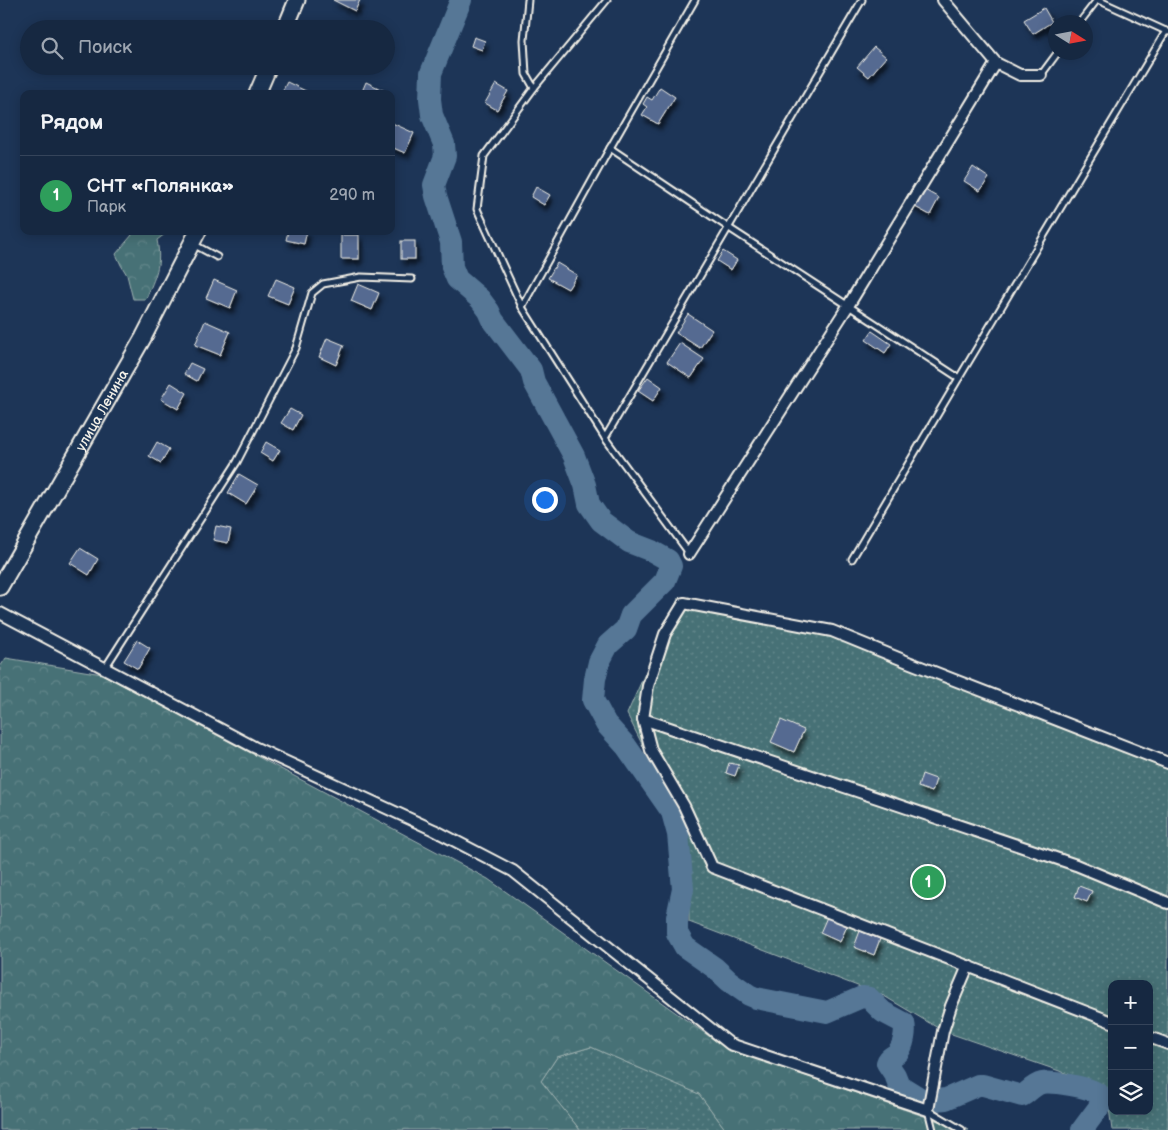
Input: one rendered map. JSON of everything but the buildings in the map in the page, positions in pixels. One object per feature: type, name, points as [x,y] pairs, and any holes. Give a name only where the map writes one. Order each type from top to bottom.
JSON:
[{"type":"street","points":[[289,20],[298,0]]},
{"type":"street","points":[[943,0],[996,63],[1020,75],[1041,75]]},
{"type":"street","points":[[689,554],[848,306],[996,63]]},
{"type":"street","points":[[259,90],[265,75]]},
{"type":"street","name":"улица Ленина","points":[[0,587],[143,338],[195,238]]},
{"type":"street","points":[[1108,1020],[712,866],[684,806],[651,750],[643,719],[648,686],[666,634],[684,603],[832,630],[908,662],[1168,763]]},
{"type":"street","points":[[0,613],[254,747],[434,830],[513,871],[730,1044],[928,1110],[943,1031],[951,1006],[968,966]]},
{"type":"street","points":[[643,719],[1076,864],[1168,903]]},
{"type":"street","points":[[1153,1038],[1168,1044]]},
{"type":"lane","points":[[528,0],[524,40],[526,74],[534,88]]},
{"type":"lane","points":[[607,0],[557,63],[534,88],[484,156],[477,209],[522,308],[604,438],[689,554]]},
{"type":"lane","points":[[522,308],[610,148],[695,0]]},
{"type":"lane","points":[[604,438],[862,0]]},
{"type":"lane","points":[[852,559],[1167,32],[1098,0],[1086,15]]},
{"type":"lane","points":[[1041,75],[1052,60]]},
{"type":"lane","points":[[610,148],[959,378]]},
{"type":"lane","points":[[195,238],[217,257]]},
{"type":"lane","points":[[105,669],[237,462],[296,348],[312,293],[323,284],[361,277],[412,279]]},
{"type":"lane","points":[[928,1110],[933,1130]]},
{"type":"lane","points":[[928,1110],[962,1130]]},
{"type":"green space","points":[[132,235],[164,235],[157,240],[158,264],[146,299],[133,299],[127,275],[116,254]]},
{"type":"green space","points":[[678,599],[825,633],[882,649],[1168,757],[1168,1130],[1112,1130],[1110,1115],[1153,1115],[1153,980],[1108,980],[1108,1101],[1106,1087],[943,1031],[884,996],[689,922],[688,836],[627,714]]},
{"type":"green space","points":[[6,658],[102,674],[488,879],[727,1049],[968,1130],[726,1130],[699,1094],[591,1047],[557,1057],[541,1081],[580,1130],[0,1130],[0,667]]},
{"type":"green space","points":[[591,1047],[699,1094],[726,1130],[580,1130],[541,1081],[557,1057]]},
{"type":"waterway","points":[[461,0],[431,73],[430,99],[432,115],[444,144],[445,156],[434,185],[451,242],[452,267],[457,279],[480,299],[493,320],[531,370],[534,382],[574,456],[585,485],[589,504],[601,521],[629,542],[668,560],[671,566],[665,581],[631,615],[626,629],[608,645],[599,662],[593,700],[606,724],[626,746],[672,812],[678,834],[683,889],[677,917],[677,933],[685,947],[715,968],[729,981],[756,998],[827,1012],[862,997],[869,998],[883,1012],[904,1023],[905,1034],[902,1046],[887,1063],[899,1085],[925,1099]]},
{"type":"waterway","points":[[935,1100],[946,1099],[978,1085],[1022,1096],[1036,1085],[1042,1083],[1070,1085],[1092,1091],[1101,1097],[1102,1103],[1082,1130]]},
{"type":"place","name":"СНТ «Полянка»","points":[[928,882]]}]
